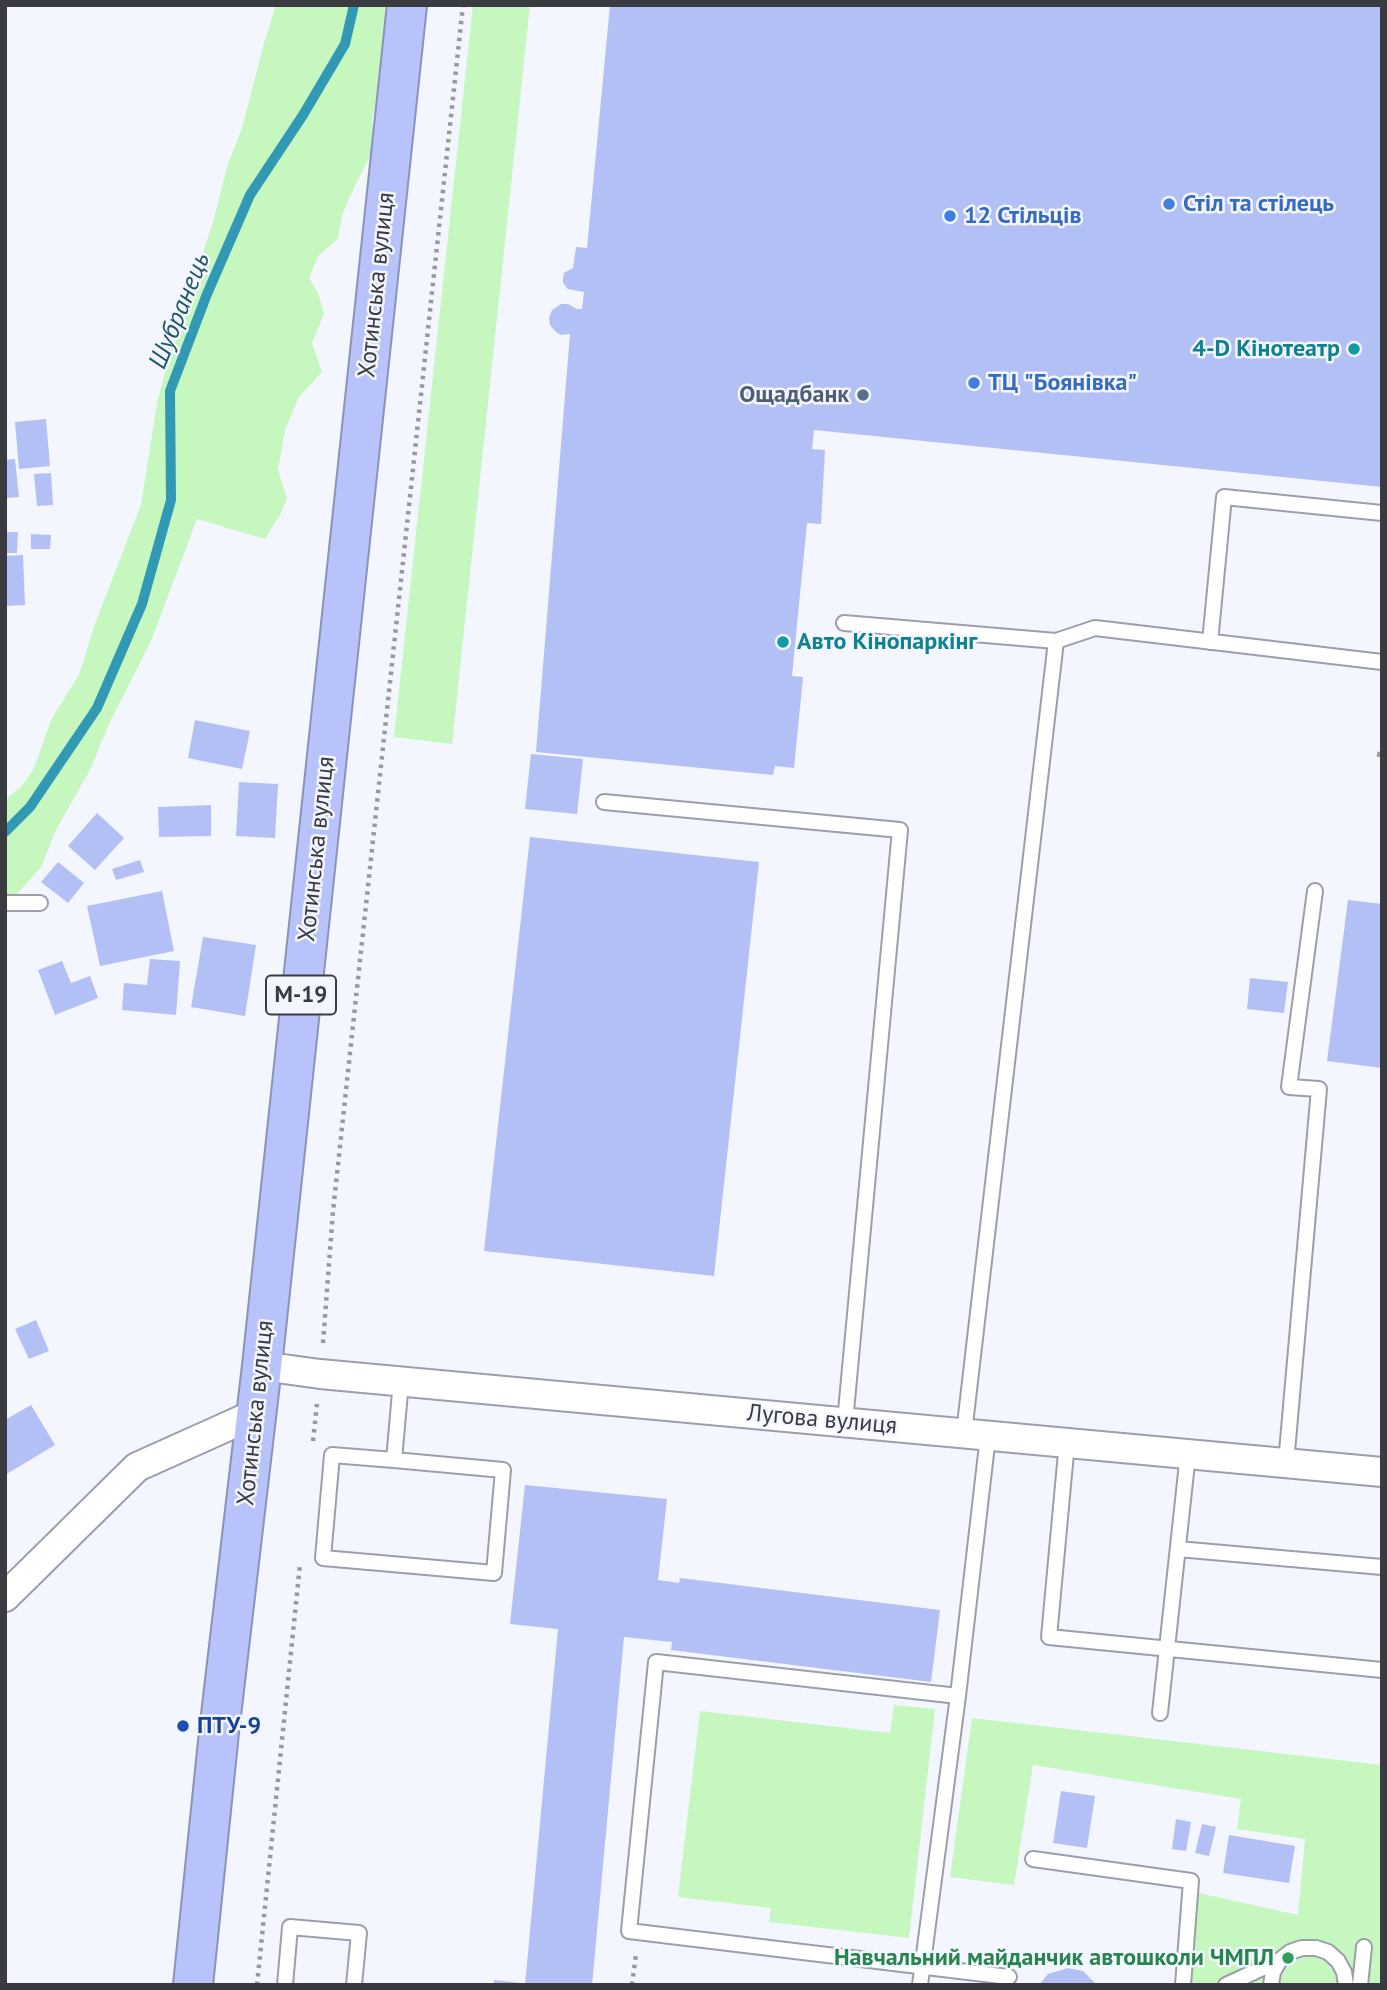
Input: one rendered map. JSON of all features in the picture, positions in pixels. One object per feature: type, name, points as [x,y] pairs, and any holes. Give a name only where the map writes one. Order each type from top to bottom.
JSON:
[{"type":"highway","name":"Хотинська вулиця","points":[[193,1985],[407,5]]},
{"type":"street","name":"Лугова вулиця","points":[[262,1366],[320,1374],[1382,1472]]},
{"type":"street","points":[[5,1597],[137,1467],[255,1414]]},
{"type":"lane","points":[[1210,642],[1224,497],[1382,513]]},
{"type":"lane","points":[[844,623],[1056,641],[1095,628],[1382,662]]},
{"type":"lane","points":[[920,1985],[958,1696],[976,1434],[1056,641]]},
{"type":"lane","points":[[604,802],[900,830],[845,1422]]},
{"type":"lane","points":[[1286,1463],[1319,1090],[1289,1087],[1315,891]]},
{"type":"lane","points":[[5,903],[40,902]]},
{"type":"lane","points":[[394,1460],[401,1381]]},
{"type":"lane","points":[[1067,1442],[1049,1637],[1382,1670]]},
{"type":"lane","points":[[1160,1713],[1188,1454]]},
{"type":"lane","points":[[332,1455],[394,1460],[503,1470],[494,1573],[323,1558],[332,1455]]},
{"type":"lane","points":[[1178,1549],[1382,1567]]},
{"type":"lane","points":[[958,1696],[656,1661],[629,1931],[1009,1977]]},
{"type":"lane","points":[[1033,1859],[1191,1881],[1183,1985]]},
{"type":"lane","points":[[285,1985],[290,1927],[359,1933],[354,1985]]},
{"type":"lane","points":[[1360,1985],[1364,1947]]},
{"type":"lane","points":[[1226,1985],[1303,1948],[1328,1952],[1338,1961],[1344,1972],[1346,1985]]},
{"type":"lane","points":[[1271,1985],[1273,1972],[1280,1960]]},
{"type":"path","points":[[312,1445],[333,1211],[463,5]]},
{"type":"path","points":[[257,1985],[301,1556]]},
{"type":"green space","points":[[276,5],[386,5],[384,62],[372,121],[376,144],[342,215],[338,239],[318,256],[309,278],[319,295],[324,314],[312,343],[322,372],[299,397],[285,430],[278,470],[287,499],[265,539],[197,519],[151,641],[109,724],[90,770],[57,828],[41,867],[5,908],[5,800],[22,786],[34,768],[52,718],[79,675],[95,624],[141,505],[157,403],[171,337],[192,286],[213,222]]},
{"type":"green space","points":[[473,5],[530,5],[452,744],[394,737]]},
{"type":"green space","points":[[894,1705],[935,1709],[909,1938],[769,1922],[771,1908],[678,1897],[700,1711],[890,1733]]},
{"type":"green space","points":[[972,1718],[1382,1765],[1382,1985],[1191,1985],[1199,1893],[1298,1915],[1305,1839],[1237,1829],[1241,1799],[1033,1765],[1014,1885],[950,1877]]},
{"type":"building","name":"ТЦ \"Боянівка\"","points":[[610,5],[1382,5],[1382,487],[814,430],[812,449],[825,450],[821,524],[807,523],[792,676],[803,677],[794,768],[775,766],[773,775],[536,752],[570,334],[561,335],[556,332],[550,325],[549,318],[552,310],[561,304],[582,309],[584,292],[568,289],[563,279],[564,273],[573,268],[576,247],[587,248]]},
{"type":"building","points":[[46,419],[50,466],[19,469],[15,422]]},
{"type":"building","points":[[15,459],[19,497],[5,498],[5,460]]},
{"type":"building","points":[[51,473],[53,505],[37,506],[34,474]]},
{"type":"building","points":[[5,532],[18,532],[17,553],[5,553]]},
{"type":"building","points":[[31,534],[51,535],[50,549],[31,549]]},
{"type":"building","points":[[23,555],[25,605],[5,606],[5,556]]},
{"type":"building","points":[[195,720],[250,731],[242,769],[188,758]]},
{"type":"building","points":[[531,754],[583,759],[577,814],[525,809]]},
{"type":"building","points":[[239,782],[278,784],[275,838],[236,836]]},
{"type":"building","points":[[211,805],[211,836],[159,837],[158,807]]},
{"type":"building","points":[[97,813],[124,838],[95,870],[68,846]]},
{"type":"building","points":[[530,837],[759,862],[714,1276],[484,1251]]},
{"type":"building","points":[[140,860],[144,872],[116,880],[112,869]]},
{"type":"building","points":[[58,862],[84,883],[68,903],[41,882]]},
{"type":"building","points":[[162,891],[174,951],[100,966],[87,906]]},
{"type":"building","points":[[1348,900],[1382,904],[1382,1068],[1327,1061]]},
{"type":"building","points":[[203,937],[256,945],[245,1016],[191,1007]]},
{"type":"building","points":[[150,959],[180,961],[176,1015],[122,1010],[124,983],[147,985]]},
{"type":"building","points":[[62,961],[71,983],[90,976],[98,998],[55,1015],[38,970]]},
{"type":"building","points":[[1250,978],[1288,982],[1284,1013],[1247,1009]]},
{"type":"building","points":[[36,1320],[49,1351],[29,1359],[15,1329]]},
{"type":"building","points":[[31,1405],[55,1445],[5,1475],[5,1420]]},
{"type":"building","points":[[525,1485],[667,1499],[658,1580],[679,1583],[680,1578],[940,1610],[931,1682],[671,1650],[672,1642],[624,1637],[592,1985],[525,1985],[558,1629],[510,1624]]},
{"type":"building","points":[[1061,1791],[1095,1796],[1087,1848],[1053,1843]]},
{"type":"building","points":[[1176,1819],[1191,1822],[1186,1851],[1172,1849]]},
{"type":"building","points":[[1202,1824],[1216,1827],[1209,1856],[1195,1853]]},
{"type":"building","points":[[1229,1835],[1295,1846],[1289,1883],[1223,1873]]},
{"type":"building","points":[[1068,1968],[1083,1971],[1097,1985],[1039,1985],[1048,1974]]},
{"type":"building","points":[[494,1980],[521,1983],[521,1985],[494,1985]]},
{"type":"waterway","name":"Шубранець","points":[[5,832],[30,807],[97,708],[142,604],[171,500],[170,391],[207,294],[250,195],[303,115],[345,44],[354,5]]},
{"type":"railway","points":[[1377,754],[1382,755]]},
{"type":"place","name":"Стіл та стілець","points":[[1169,204]]},
{"type":"place","name":"12 Стільців","points":[[950,216]]},
{"type":"place","name":"4-D Кінотеатр","points":[[1354,349]]},
{"type":"place","name":"ТЦ \"Боянівка\"","points":[[974,383]]},
{"type":"place","name":"Ощадбанк","points":[[863,395]]},
{"type":"place","name":"Авто Кінопаркінг","points":[[783,642]]},
{"type":"place","name":"ПТУ-9","points":[[183,1726]]},
{"type":"place","name":"Навчальний майданчик автошколи ЧМПЛ","points":[[1288,1958]]}]
